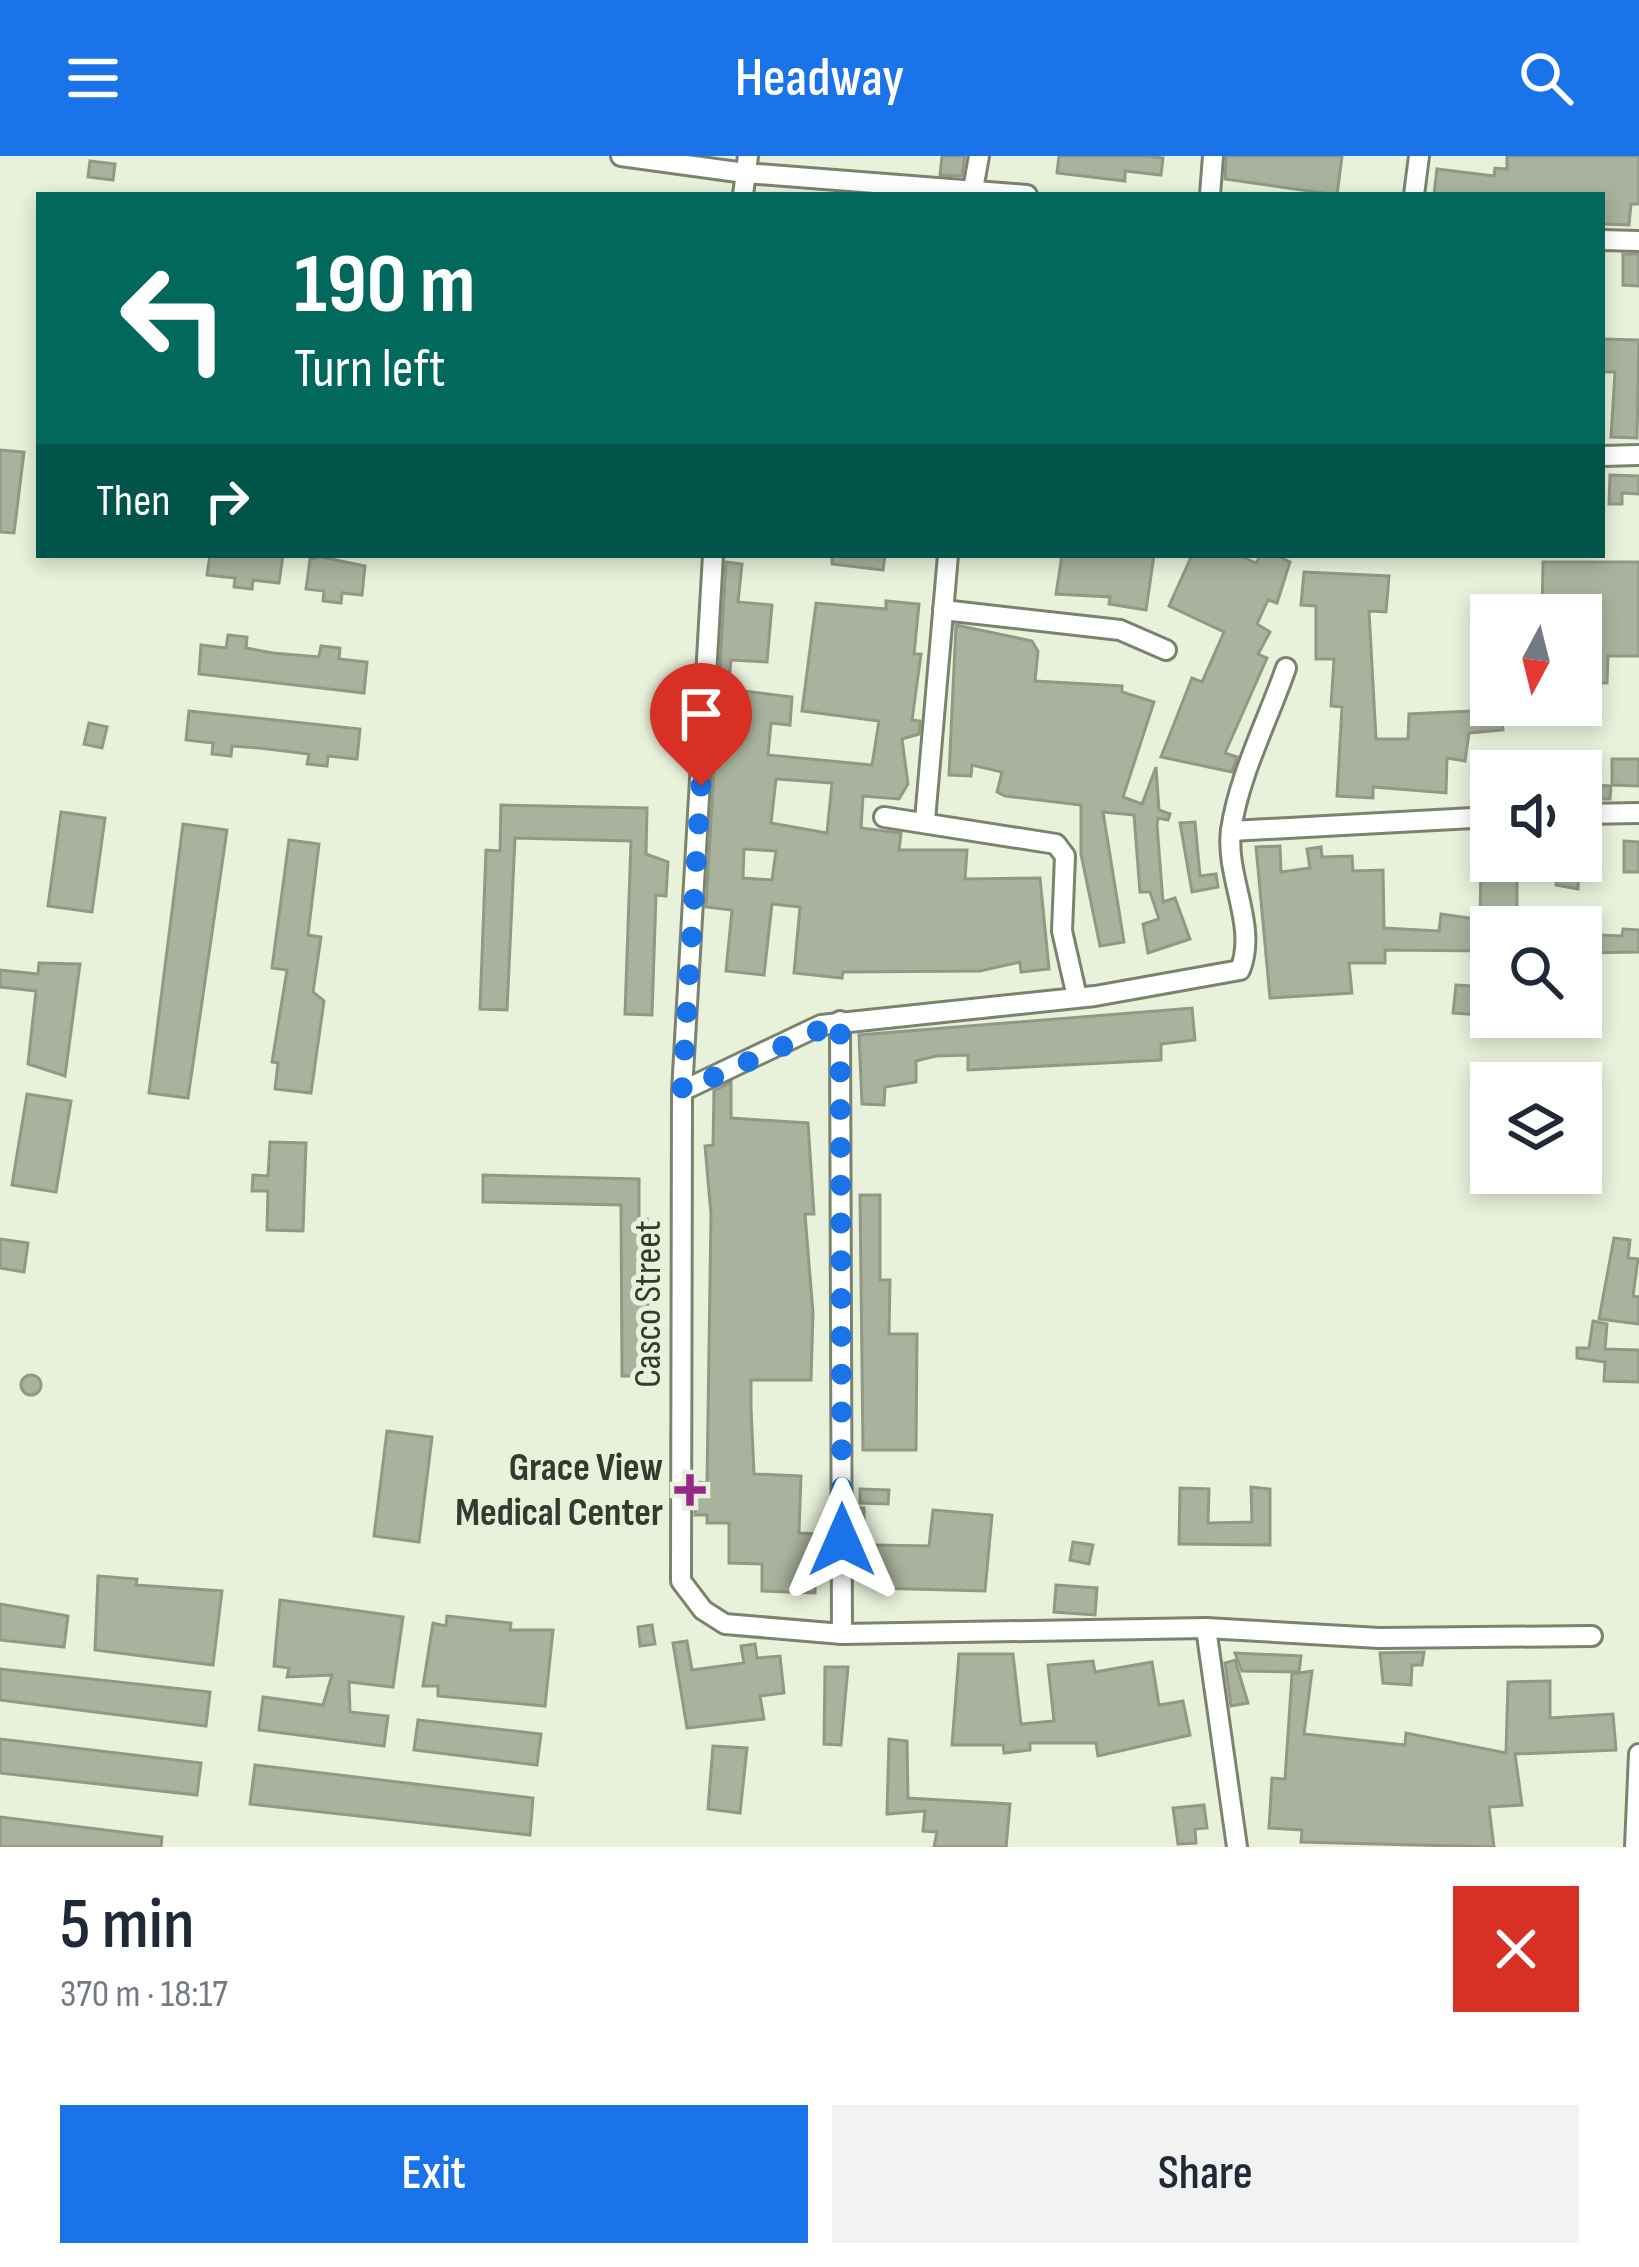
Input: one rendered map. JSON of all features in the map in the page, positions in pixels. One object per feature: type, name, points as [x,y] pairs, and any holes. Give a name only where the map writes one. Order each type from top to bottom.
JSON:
[{"type":"street","points":[[621,156],[746,164],[964,192]]},
{"type":"street","points":[[972,192],[979,156]]},
{"type":"street","points":[[1210,192],[1213,156]]},
{"type":"street","points":[[1414,192],[1419,156]]},
{"type":"street","points":[[1605,240],[1639,241]]},
{"type":"street","points":[[1605,456],[1639,454]]},
{"type":"street","name":"Casco Street","points":[[713,558],[682,1091],[681,1581],[703,1610],[725,1624],[842,1634],[1207,1628],[1378,1638],[1592,1636]]},
{"type":"street","points":[[925,820],[948,558]]},
{"type":"street","points":[[943,610],[1120,631],[1166,650]]},
{"type":"street","points":[[682,1091],[840,1021],[1077,997],[1240,970],[1245,932],[1231,873],[1231,832],[1286,668]]},
{"type":"street","points":[[1602,814],[1639,813]]},
{"type":"street","points":[[884,817],[1056,844],[1066,856],[1061,932],[1077,997]]},
{"type":"street","points":[[1231,832],[1470,818]]},
{"type":"street","points":[[840,1021],[842,1634]]},
{"type":"street","points":[[1207,1628],[1238,1847]]},
{"type":"street","points":[[1635,1847],[1639,1754]]},
{"type":"building","points":[[942,156],[965,156],[962,176],[940,175]]},
{"type":"building","points":[[1059,156],[1163,158],[1161,175],[1125,171],[1125,181],[1057,173]]},
{"type":"building","points":[[1226,156],[1342,156],[1337,192],[1225,179]]},
{"type":"building","points":[[1507,156],[1639,156],[1639,204],[1631,204],[1629,225],[1605,224],[1605,192],[1434,192],[1437,169],[1494,176],[1495,168],[1507,169]]},
{"type":"building","points":[[90,161],[115,164],[113,180],[88,177]]},
{"type":"building","points":[[1623,254],[1639,254],[1639,286],[1623,285]]},
{"type":"building","points":[[1605,339],[1639,340],[1637,438],[1611,437],[1615,372],[1605,372]]},
{"type":"building","points":[[0,450],[24,452],[14,533],[0,532]]},
{"type":"building","points":[[1610,475],[1639,476],[1639,494],[1622,493],[1622,504],[1609,504]]},
{"type":"building","points":[[210,558],[283,558],[279,583],[253,580],[252,589],[234,587],[235,578],[207,575]]},
{"type":"building","points":[[832,558],[885,558],[883,570],[832,564]]},
{"type":"building","points":[[1062,558],[1154,558],[1146,610],[1109,604],[1110,597],[1056,594]]},
{"type":"building","points":[[1191,558],[1245,558],[1256,563],[1259,558],[1282,558],[1290,562],[1277,603],[1268,600],[1257,624],[1270,632],[1258,654],[1267,658],[1225,753],[1237,757],[1232,772],[1161,757],[1192,678],[1202,682],[1224,632],[1169,606]]},
{"type":"building","points":[[310,559],[365,566],[362,595],[342,593],[341,603],[323,601],[324,591],[306,589]]},
{"type":"building","points":[[726,562],[742,564],[738,602],[772,605],[767,662],[731,660],[728,689],[792,697],[790,725],[771,723],[768,755],[872,765],[879,721],[802,711],[816,603],[886,609],[886,601],[919,604],[914,654],[921,654],[912,720],[920,721],[919,734],[902,739],[908,784],[899,799],[863,796],[861,828],[901,833],[899,850],[967,850],[965,879],[1040,878],[1049,969],[1021,972],[1020,962],[980,971],[843,972],[842,978],[794,973],[800,907],[772,904],[764,975],[726,971],[732,910],[706,907]],"holes":[[[776,779],[832,783],[827,833],[771,823]],[[744,849],[776,851],[772,880],[743,878]]]},
{"type":"building","points":[[1543,562],[1639,562],[1639,656],[1608,656],[1607,683],[1602,683],[1602,594],[1542,594]]},
{"type":"building","points":[[1304,572],[1389,576],[1386,612],[1369,611],[1376,739],[1408,739],[1409,714],[1470,711],[1470,726],[1502,726],[1503,730],[1469,733],[1465,761],[1447,758],[1446,793],[1373,787],[1373,798],[1337,796],[1342,707],[1331,706],[1334,659],[1316,659],[1316,606],[1301,605]]},
{"type":"building","points":[[956,625],[1032,641],[1038,651],[1035,681],[1122,686],[1122,692],[1154,702],[1123,797],[1142,804],[1156,767],[1159,810],[1170,814],[1168,820],[1158,818],[1157,825],[1163,902],[1175,898],[1190,939],[1148,953],[1143,924],[1159,919],[1150,892],[1140,892],[1134,815],[1103,812],[1124,942],[1100,946],[1081,854],[1081,805],[1005,796],[997,792],[1002,772],[972,765],[971,776],[949,775]]},
{"type":"building","points":[[228,635],[247,637],[246,648],[273,653],[319,657],[321,646],[340,648],[339,659],[367,662],[364,693],[199,674],[201,645],[226,648]]},
{"type":"building","points":[[189,711],[360,729],[357,759],[328,756],[327,766],[307,764],[309,754],[232,746],[231,756],[212,754],[213,743],[186,740]]},
{"type":"building","points":[[89,723],[107,727],[102,748],[84,744]]},
{"type":"building","points":[[1612,759],[1639,759],[1639,786],[1612,785]]},
{"type":"building","points":[[1602,786],[1611,786],[1610,799],[1602,799]]},
{"type":"building","points":[[501,805],[647,808],[646,854],[668,862],[666,896],[656,895],[652,1015],[625,1014],[631,841],[515,838],[507,1010],[480,1009],[486,850],[500,851]]},
{"type":"building","points":[[61,812],[105,818],[92,912],[48,906]]},
{"type":"building","points":[[1195,822],[1200,876],[1216,874],[1218,887],[1192,892],[1180,823]]},
{"type":"building","points":[[183,824],[227,830],[188,1098],[149,1093]]},
{"type":"building","points":[[289,840],[319,844],[308,935],[321,937],[313,992],[324,1001],[311,1093],[275,1089],[278,1063],[272,1062],[287,970],[272,968]]},
{"type":"building","points":[[1624,841],[1639,842],[1639,872],[1624,872]]},
{"type":"building","points":[[1280,846],[1281,872],[1310,868],[1307,849],[1321,847],[1322,857],[1352,856],[1353,871],[1383,870],[1384,928],[1439,931],[1441,914],[1470,918],[1470,951],[1385,950],[1385,963],[1349,963],[1352,993],[1270,998],[1256,847]]},
{"type":"building","points":[[1481,882],[1517,882],[1517,906],[1480,906]]},
{"type":"building","points":[[1556,882],[1578,882],[1578,889]]},
{"type":"building","points":[[1623,929],[1639,930],[1639,952],[1602,953],[1602,935],[1622,936]]},
{"type":"building","points":[[39,963],[80,964],[65,1076],[28,1064],[36,991],[0,987],[0,970],[38,974]]},
{"type":"building","points":[[1456,985],[1470,986],[1470,1014],[1453,1013]]},
{"type":"building","points":[[1192,1008],[1195,1040],[1161,1044],[1161,1060],[968,1070],[968,1055],[936,1056],[916,1061],[916,1082],[885,1087],[884,1105],[862,1104],[859,1035]]},
{"type":"building","points":[[731,1082],[731,1118],[808,1123],[814,1214],[805,1214],[813,1313],[811,1380],[751,1380],[751,1408],[754,1474],[801,1476],[799,1533],[816,1534],[815,1593],[762,1591],[762,1564],[729,1563],[729,1523],[707,1523],[707,1515],[695,1515],[696,1482],[707,1483],[711,1214],[705,1146],[713,1145],[714,1091]]},
{"type":"building","points":[[27,1094],[71,1101],[56,1192],[12,1185]]},
{"type":"building","points":[[270,1142],[306,1143],[303,1231],[267,1230],[268,1191],[252,1191],[253,1175],[268,1176]]},
{"type":"building","points":[[483,1175],[639,1179],[639,1219],[647,1219],[649,1376],[622,1376],[621,1205],[483,1202]]},
{"type":"building","points":[[860,1195],[880,1195],[880,1280],[890,1280],[889,1334],[917,1334],[916,1450],[863,1450]]},
{"type":"building","points":[[1614,1238],[1630,1240],[1628,1258],[1638,1259],[1633,1296],[1639,1297],[1639,1324],[1599,1319]]},
{"type":"building","points":[[0,1239],[28,1243],[24,1272],[0,1268]]},
{"type":"building","points":[[1593,1321],[1607,1324],[1605,1349],[1639,1350],[1639,1382],[1604,1381],[1605,1362],[1577,1358],[1577,1348],[1589,1348]]},
{"type":"building","points":[[31,1375],[41,1385],[31,1395],[21,1385]]},
{"type":"building","points":[[387,1431],[432,1437],[419,1542],[374,1536]]},
{"type":"building","points":[[1251,1487],[1270,1489],[1270,1545],[1179,1544],[1180,1488],[1209,1489],[1208,1523],[1252,1522]]},
{"type":"building","points":[[860,1489],[889,1490],[888,1504],[860,1503]]},
{"type":"building","points":[[855,1508],[864,1508],[864,1543],[855,1543]]},
{"type":"building","points":[[933,1510],[992,1515],[985,1591],[875,1588],[876,1545],[929,1546]]},
{"type":"building","points":[[1073,1542],[1093,1545],[1089,1564],[1070,1560]]},
{"type":"building","points":[[98,1576],[137,1579],[136,1585],[222,1591],[213,1665],[95,1650]]},
{"type":"building","points":[[1056,1585],[1097,1588],[1095,1615],[1054,1612]]},
{"type":"building","points":[[280,1600],[403,1617],[393,1687],[349,1682],[350,1712],[388,1716],[384,1746],[259,1730],[263,1697],[323,1705],[332,1675],[287,1677],[289,1668],[274,1666]]},
{"type":"building","points":[[0,1604],[68,1616],[64,1647],[0,1640]]},
{"type":"building","points":[[447,1616],[511,1623],[510,1630],[553,1630],[545,1706],[438,1696],[438,1686],[423,1686],[433,1623],[446,1626]]},
{"type":"building","points":[[652,1625],[655,1644],[640,1646],[638,1627]]},
{"type":"building","points":[[687,1641],[692,1670],[744,1663],[741,1646],[755,1644],[757,1658],[780,1656],[784,1693],[760,1696],[764,1719],[687,1728],[673,1643]]},
{"type":"building","points":[[1424,1652],[1422,1665],[1412,1665],[1411,1685],[1383,1683],[1380,1653]]},
{"type":"building","points":[[1235,1653],[1301,1656],[1299,1672],[1242,1671]]},
{"type":"building","points":[[959,1654],[1013,1654],[1021,1724],[1054,1721],[1048,1665],[1093,1661],[1095,1672],[1152,1662],[1159,1705],[1183,1701],[1190,1735],[1098,1756],[1096,1743],[1030,1743],[1030,1750],[1004,1753],[1003,1745],[952,1745]]},
{"type":"building","points":[[1235,1660],[1248,1703],[1231,1706],[1225,1663]]},
{"type":"building","points":[[825,1667],[848,1667],[841,1745],[824,1744]]},
{"type":"building","points":[[0,1669],[210,1692],[206,1726],[0,1700]]},
{"type":"building","points":[[1312,1671],[1304,1734],[1405,1745],[1406,1733],[1506,1753],[1508,1682],[1550,1681],[1550,1718],[1613,1714],[1616,1750],[1515,1754],[1522,1805],[1489,1807],[1494,1847],[1301,1842],[1302,1830],[1269,1828],[1272,1778],[1285,1779],[1292,1674]]},
{"type":"building","points":[[418,1720],[541,1734],[537,1765],[414,1750]]},
{"type":"building","points":[[0,1739],[201,1763],[197,1795],[0,1773]]},
{"type":"building","points":[[889,1739],[907,1741],[908,1798],[1010,1804],[1006,1847],[934,1847],[937,1832],[923,1831],[925,1811],[887,1814]]},
{"type":"building","points":[[713,1746],[747,1748],[740,1813],[708,1809]]},
{"type":"building","points":[[255,1765],[533,1798],[530,1835],[250,1804]]},
{"type":"building","points":[[1204,1805],[1207,1828],[1195,1829],[1196,1843],[1178,1844],[1173,1808]]},
{"type":"building","points":[[0,1817],[162,1837],[161,1847],[0,1847]]},
{"type":"place","name":"Grace View Medical Center","points":[[690,1490]]},
{"type":"route","points":[[701,786],[682,1091],[821,1025],[840,1021],[842,1540]]}]
